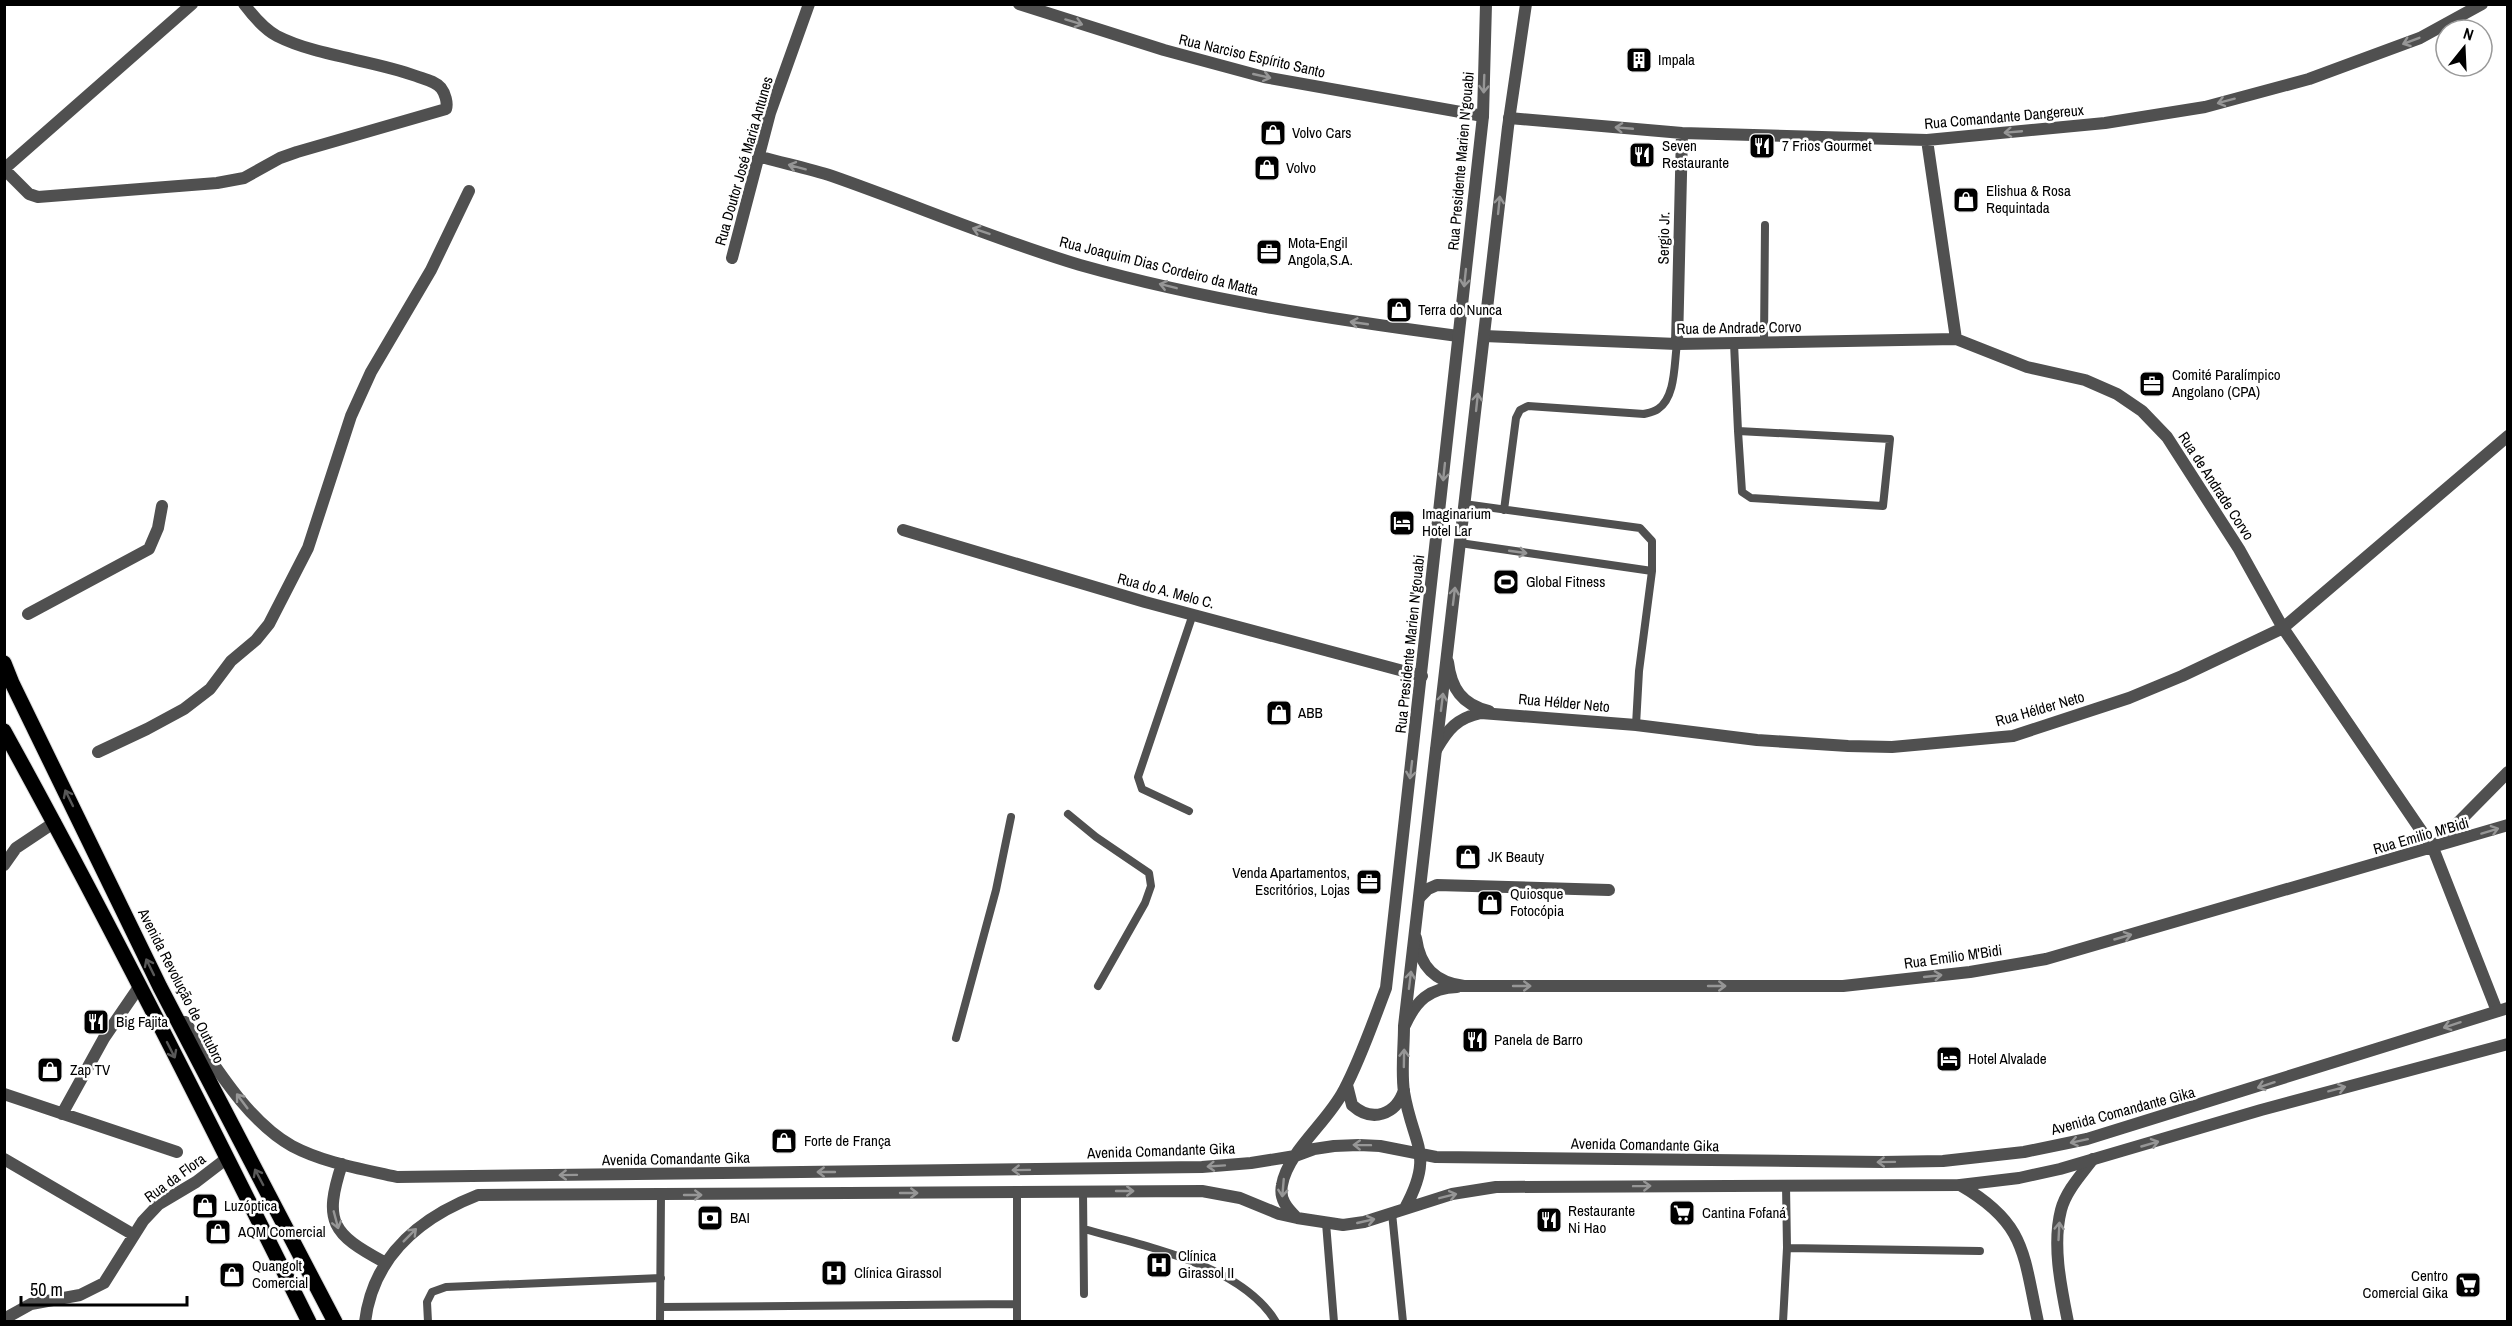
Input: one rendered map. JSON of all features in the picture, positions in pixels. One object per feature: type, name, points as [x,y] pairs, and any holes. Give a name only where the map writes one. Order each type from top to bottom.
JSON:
[{"type":"main road","name":"Avenida Revolução de Outubro","points":[[4,663],[160,987],[335,1322]]},
{"type":"main road","points":[[4,731],[55,822],[226,1159],[254,1209],[309,1322]]},
{"type":"street","points":[[192,4],[4,169],[29,194],[38,197],[217,183],[244,178],[257,173],[280,158],[297,152],[446,109],[447,103],[442,89],[431,81],[400,70],[302,46],[276,36],[256,20],[244,4]]},
{"type":"street","name":"Rua Doutor José Maria Antunes","points":[[732,258],[770,113],[808,4]]},
{"type":"street","name":"Rua Narciso Espírito Santo","points":[[1019,4],[1164,50],[1264,77],[1483,116]]},
{"type":"street","name":"Rua Presidente Marien N'gouabi","points":[[1297,1218],[1282,1199],[1281,1188],[1284,1177],[1295,1156],[1328,1115],[1347,1084],[1386,988],[1483,116],[1486,4]]},
{"type":"street","points":[[1405,1208],[1417,1186],[1421,1164],[1404,1090],[1404,1026],[1509,118],[1526,4]]},
{"type":"street","name":"Rua Comandante Dangereux","points":[[1509,118],[1682,134],[1927,140],[2105,123],[2205,107],[2309,79],[2420,38],[2482,4]]},
{"type":"street","name":"Sergio Jr.","points":[[1677,344],[1682,134]]},
{"type":"street","points":[[1927,140],[1956,339]]},
{"type":"street","name":"Rua Joaquim Dias Cordeiro da Matta","points":[[758,156],[831,175],[928,213],[1080,264],[1248,304],[1331,319],[1458,336]]},
{"type":"street","points":[[98,752],[184,709],[210,688],[231,661],[256,640],[269,624],[308,548],[351,416],[372,372],[432,270],[469,191]]},
{"type":"street","name":"Rua de Andrade Corvo","points":[[1484,336],[1677,344],[1956,339],[2027,367],[2085,380],[2117,394],[2142,411],[2167,438],[2239,549],[2283,628],[2433,848],[2502,1009]]},
{"type":"street","name":"Rua Hélder Neto","points":[[1436,750],[1451,726],[1458,720],[1481,713],[1636,725],[1757,740],[1848,746],[1892,747],[2013,736],[2129,698],[2182,676],[2283,628],[2508,436]]},
{"type":"street","points":[[28,614],[149,549],[158,528],[162,506]]},
{"type":"street","name":"Rua do A. Melo C.","points":[[903,530],[1193,614],[1422,676]]},
{"type":"street","name":"Rua Hélder Neto","points":[[1448,654],[1450,677],[1461,698],[1482,710],[1496,713]]},
{"type":"street","points":[[2433,848],[2508,772]]},
{"type":"street","points":[[4,865],[16,848],[55,822]]},
{"type":"street","name":"Rua Emilio M'Bidi","points":[[1415,934],[1418,952],[1429,972],[1449,984],[1464,986],[1843,986],[1970,972],[2046,959],[2508,825]]},
{"type":"street","points":[[1422,870],[1437,885]]},
{"type":"street","points":[[1420,897],[1428,889],[1437,885],[1609,890]]},
{"type":"street","points":[[1404,1026],[1426,994],[1448,987],[1464,986]]},
{"type":"street","points":[[62,1114],[104,1038],[140,987]]},
{"type":"street","name":"Avenida Comandante Gika","points":[[160,987],[249,1110],[278,1137],[294,1147],[342,1164],[397,1177],[1202,1167],[1295,1156],[1314,1149],[1359,1145],[1436,1157],[1581,1160],[1943,1161],[2024,1152],[2087,1139],[2502,1009]]},
{"type":"street","points":[[364,1322],[370,1294],[384,1262],[421,1225],[459,1202],[478,1195],[1202,1191],[1240,1198],[1271,1211],[1297,1218],[1344,1225],[1364,1222],[1452,1194],[1496,1187],[1960,1185],[2019,1178],[2093,1160],[2261,1110],[2508,1044]]},
{"type":"street","points":[[1347,1084],[1352,1105],[1369,1115],[1388,1113],[1395,1107],[1404,1090]]},
{"type":"street","points":[[4,1094],[177,1152]]},
{"type":"street","points":[[4,1159],[134,1235]]},
{"type":"street","name":"Rua da Flora","points":[[4,1319],[31,1304],[80,1295],[104,1283],[134,1235],[159,1204],[196,1182],[226,1159]]},
{"type":"street","points":[[2068,1322],[2061,1289],[2058,1230],[2061,1209],[2070,1191],[2093,1160]]},
{"type":"street","points":[[342,1164],[332,1203],[338,1230],[348,1241],[384,1262]]},
{"type":"street","points":[[1960,1185],[1982,1197],[2003,1216],[2014,1231],[2023,1253],[2038,1322]]},
{"type":"lane","points":[[1764,343],[1765,225]]},
{"type":"lane","points":[[1734,343],[1738,431],[1742,492],[1751,498],[1883,506],[1890,439],[1738,431]]},
{"type":"lane","points":[[1504,510],[1516,418],[1520,410],[1528,406],[1644,414],[1658,410],[1666,401],[1672,386],[1677,344]]},
{"type":"lane","points":[[1464,504],[1640,528],[1645,531],[1652,541],[1652,571],[1639,671],[1636,725]]},
{"type":"lane","points":[[1460,543],[1652,571]]},
{"type":"lane","points":[[1189,811],[1142,789],[1138,777],[1193,614]]},
{"type":"lane","points":[[1068,814],[1096,837],[1149,873],[1151,886],[1145,903],[1098,986]]},
{"type":"lane","points":[[956,1038],[996,890],[1011,817]]},
{"type":"lane","points":[[1783,1322],[1787,1248],[1786,1185]]},
{"type":"lane","points":[[1083,1191],[1084,1294]]},
{"type":"lane","points":[[1017,1192],[1017,1322]]},
{"type":"lane","points":[[660,1322],[661,1194]]},
{"type":"lane","points":[[1392,1213],[1403,1322]]},
{"type":"lane","points":[[1326,1223],[1334,1322]]},
{"type":"lane","points":[[1084,1229],[1184,1258],[1222,1275],[1242,1287],[1275,1322]]},
{"type":"lane","points":[[1787,1248],[1980,1251]]},
{"type":"lane","points":[[428,1322],[427,1302],[432,1292],[446,1287],[661,1278]]},
{"type":"lane","points":[[660,1306],[1017,1304]]},
{"type":"place","name":"Impala","points":[[1639,60]]},
{"type":"place","name":"Volvo Cars","points":[[1273,133]]},
{"type":"place","name":"7 Frios Gourmet","points":[[1762,146]]},
{"type":"place","name":"Seven Restaurante","points":[[1642,155]]},
{"type":"place","name":"Volvo","points":[[1267,168]]},
{"type":"place","name":"Elishua & Rosa Requintada","points":[[1966,200]]},
{"type":"place","name":"Mota-Engil Angola,S.A.","points":[[1269,252]]},
{"type":"place","name":"Terra do Nunca","points":[[1399,310]]},
{"type":"place","name":"Comité Paralímpico Angolano (CPA)","points":[[2152,384]]},
{"type":"place","name":"Imaginarium Hotel Lar","points":[[1402,523]]},
{"type":"place","name":"Global Fitness","points":[[1506,582]]},
{"type":"place","name":"ABB","points":[[1279,713]]},
{"type":"place","name":"JK Beauty","points":[[1468,857]]},
{"type":"place","name":"Venda Apartamentos, Escritórios, Lojas","points":[[1369,882]]},
{"type":"place","name":"Quiosque Fotocópia","points":[[1490,903]]},
{"type":"place","name":"Big Fajita","points":[[96,1022]]},
{"type":"place","name":"Panela de Barro","points":[[1475,1040]]},
{"type":"place","name":"Hotel Alvalade","points":[[1949,1059]]},
{"type":"place","name":"Zap TV","points":[[50,1070]]},
{"type":"place","name":"Forte de França","points":[[784,1141]]},
{"type":"place","name":"Luzóptica","points":[[205,1206]]},
{"type":"place","name":"Cantina Fofaná","points":[[1682,1213]]},
{"type":"place","name":"BAI","points":[[710,1218]]},
{"type":"place","name":"Restaurante Ni Hao","points":[[1549,1220]]},
{"type":"place","name":"AQM Comercial","points":[[218,1232]]},
{"type":"place","name":"Clínica Girassol II","points":[[1159,1265]]},
{"type":"place","name":"Clínica Girassol","points":[[834,1273]]},
{"type":"place","name":"Quangolt Comercial","points":[[232,1275]]},
{"type":"place","name":"Centro Comercial Gika","points":[[2468,1285]]}]
